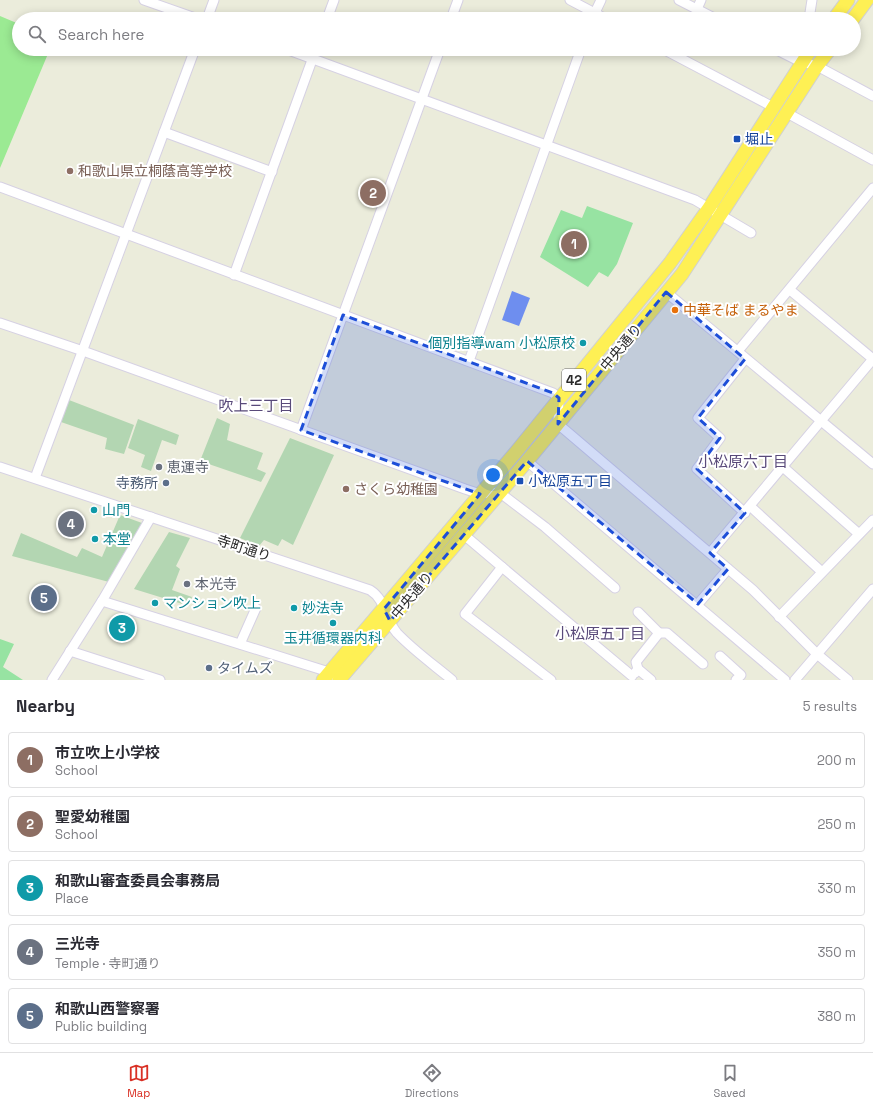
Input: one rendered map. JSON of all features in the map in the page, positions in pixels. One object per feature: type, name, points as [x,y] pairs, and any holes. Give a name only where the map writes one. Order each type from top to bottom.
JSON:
[{"type":"highway","points":[[839,12],[848,0]]},
{"type":"highway","points":[[858,12],[867,0]]},
{"type":"highway","name":"中央通り","points":[[333,678],[384,608],[670,263],[708,208],[806,56]]},
{"type":"highway","name":"中央通り","points":[[333,678],[390,621],[527,461],[690,263],[825,56]]},
{"type":"street","points":[[144,0],[178,12]]},
{"type":"street","points":[[210,12],[214,0]]},
{"type":"street","points":[[330,12],[334,0]]},
{"type":"street","points":[[454,12],[458,0]]},
{"type":"street","points":[[570,0],[587,12]]},
{"type":"street","points":[[595,12],[601,0]]},
{"type":"street","points":[[679,0],[701,12]]},
{"type":"street","points":[[697,10],[702,0]]},
{"type":"street","points":[[810,12],[812,0]]},
{"type":"street","points":[[35,478],[192,56]]},
{"type":"street","points":[[234,275],[313,56]]},
{"type":"street","points":[[321,56],[421,99],[545,146],[695,200],[751,233]]},
{"type":"street","points":[[301,430],[437,56]]},
{"type":"street","points":[[469,361],[578,56]]},
{"type":"street","points":[[676,56],[773,107]]},
{"type":"street","points":[[789,56],[801,62],[817,66],[873,96]]},
{"type":"street","points":[[801,62],[802,56]]},
{"type":"street","points":[[787,113],[873,160]]},
{"type":"street","points":[[164,132],[272,172]]},
{"type":"street","points":[[0,187],[546,390],[559,398],[558,424],[753,590],[817,654],[848,680]]},
{"type":"street","points":[[738,351],[873,188]]},
{"type":"street","points":[[710,553],[873,359],[790,290]]},
{"type":"street","points":[[666,292],[873,464]]},
{"type":"street","points":[[0,322],[83,350],[480,494],[500,492],[545,527],[615,588]]},
{"type":"street","points":[[745,359],[698,418],[720,438],[697,469],[748,509],[822,572]]},
{"type":"street","points":[[527,461],[698,604],[785,680]]},
{"type":"street","name":"寺町通り","points":[[0,467],[370,590],[382,600],[384,608],[397,633],[452,680]]},
{"type":"street","points":[[783,467],[859,534]]},
{"type":"street","points":[[52,680],[102,601],[151,517]]},
{"type":"street","points":[[779,617],[873,520]]},
{"type":"street","points":[[463,534],[633,675],[652,680]]},
{"type":"street","points":[[502,567],[465,614],[551,680]]},
{"type":"street","points":[[698,604],[728,569]]},
{"type":"street","points":[[795,680],[873,589]]},
{"type":"street","points":[[102,601],[240,644],[333,678]]},
{"type":"street","points":[[240,644],[256,608]]},
{"type":"street","points":[[638,612],[659,633],[667,633],[703,664]]},
{"type":"street","points":[[633,675],[636,662],[659,633]]},
{"type":"street","points":[[70,651],[160,680]]},
{"type":"street","points":[[720,656],[741,675],[736,680]]},
{"type":"highlighted area","points":[[666,292],[745,359],[698,418],[720,438],[697,469],[745,513],[710,553],[728,569],[698,604],[527,461],[390,621],[384,609],[480,494],[301,430],[343,315],[553,393],[559,398],[558,424]]},
{"type":"green space","points":[[0,16],[12,21],[12,56],[47,56],[0,168]]},
{"type":"green space","points":[[587,206],[633,223],[617,264],[608,277],[599,272],[588,287],[540,257],[561,210],[582,218]]},
{"type":"green space","points":[[69,400],[134,425],[124,454],[105,449],[107,438],[61,422]]},
{"type":"green space","points":[[217,418],[230,424],[227,440],[263,453],[257,469],[266,473],[261,482],[200,461]]},
{"type":"green space","points":[[138,419],[179,435],[176,445],[162,440],[151,471],[141,467],[145,455],[128,448]]},
{"type":"green space","points":[[290,438],[334,455],[293,545],[282,539],[278,546],[264,540],[259,546],[240,538]]},
{"type":"green space","points":[[120,515],[142,523],[109,582],[12,556],[21,533],[77,557],[82,548],[102,557]]},
{"type":"green space","points":[[169,532],[190,538],[176,566],[180,569],[172,590],[192,597],[189,606],[134,589]]},
{"type":"green space","points":[[0,639],[14,644],[3,667],[23,680],[0,680]]},
{"type":"water","points":[[512,291],[530,298],[519,326],[502,320]]},
{"type":"place","name":"堀止","points":[[737,139]]},
{"type":"place","name":"和歌山県立桐蔭高等学校","points":[[70,171]]},
{"type":"place","name":"聖愛幼稚園","points":[[373,193]]},
{"type":"place","name":"市立吹上小学校","points":[[574,244]]},
{"type":"place","name":"中華そば まるやま","points":[[675,310]]},
{"type":"place","name":"個別指導wam 小松原校","points":[[583,343]]},
{"type":"place","name":"恵運寺","points":[[159,467]]},
{"type":"place","name":"小松原五丁目","points":[[520,481]]},
{"type":"place","name":"寺務所","points":[[166,483]]},
{"type":"place","name":"さくら幼稚園","points":[[346,489]]},
{"type":"place","name":"山門","points":[[94,510]]},
{"type":"place","name":"三光寺","points":[[71,524]]},
{"type":"place","name":"本堂","points":[[95,539]]},
{"type":"place","name":"本光寺","points":[[187,584]]},
{"type":"place","name":"和歌山西警察署","points":[[44,598]]},
{"type":"place","name":"マンション吹上","points":[[155,603]]},
{"type":"place","name":"妙法寺","points":[[294,608]]},
{"type":"place","name":"玉井循環器内科","points":[[333,623]]},
{"type":"place","name":"和歌山審査委員会事務局","points":[[122,628]]},
{"type":"place","name":"タイムズ","points":[[209,668]]},
{"type":"district","name":"吹上三丁目","points":[[256,405]]},
{"type":"district","name":"小松原六丁目","points":[[743,461]]},
{"type":"district","name":"小松原五丁目","points":[[600,633]]}]
